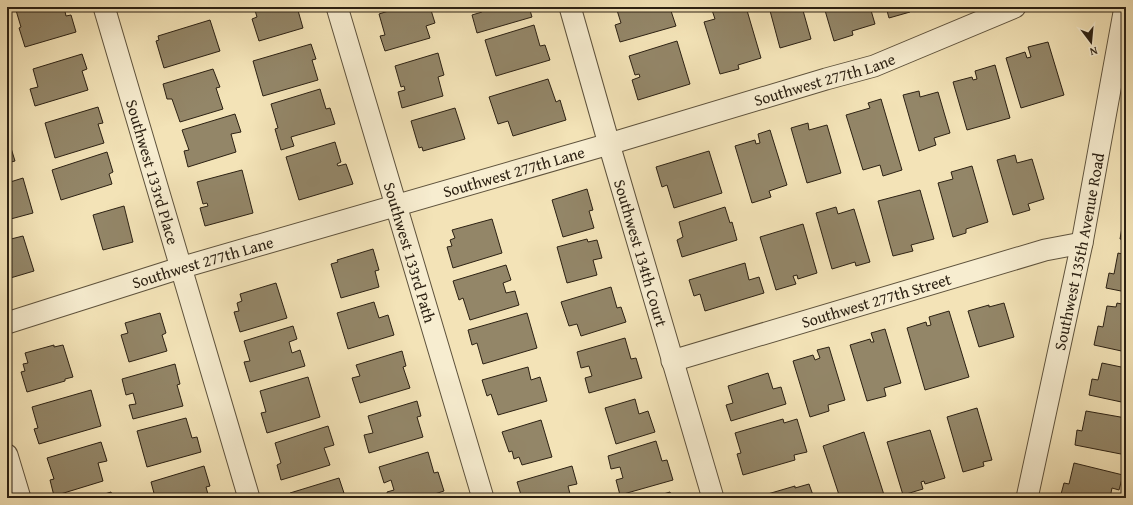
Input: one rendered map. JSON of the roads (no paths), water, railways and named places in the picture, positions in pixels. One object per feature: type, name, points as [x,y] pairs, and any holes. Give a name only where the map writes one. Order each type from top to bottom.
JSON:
[{"type":"street","name":"Southwest 133rd Place","points":[[104,7],[249,498]]},
{"type":"street","name":"Southwest 133rd Path","points":[[337,7],[483,498]]},
{"type":"street","name":"Southwest 134th Court","points":[[570,7],[713,498]]},
{"type":"street","name":"Southwest 277th Lane","points":[[7,323],[180,268],[874,66],[1015,7]]},
{"type":"street","name":"Southwest 135th Avenue Road","points":[[1024,497],[1082,243],[1125,7]]},
{"type":"street","name":"Southwest 277th Street","points":[[672,361],[1045,250],[1082,243]]},
{"type":"street","points":[[7,455],[20,498]]}]
